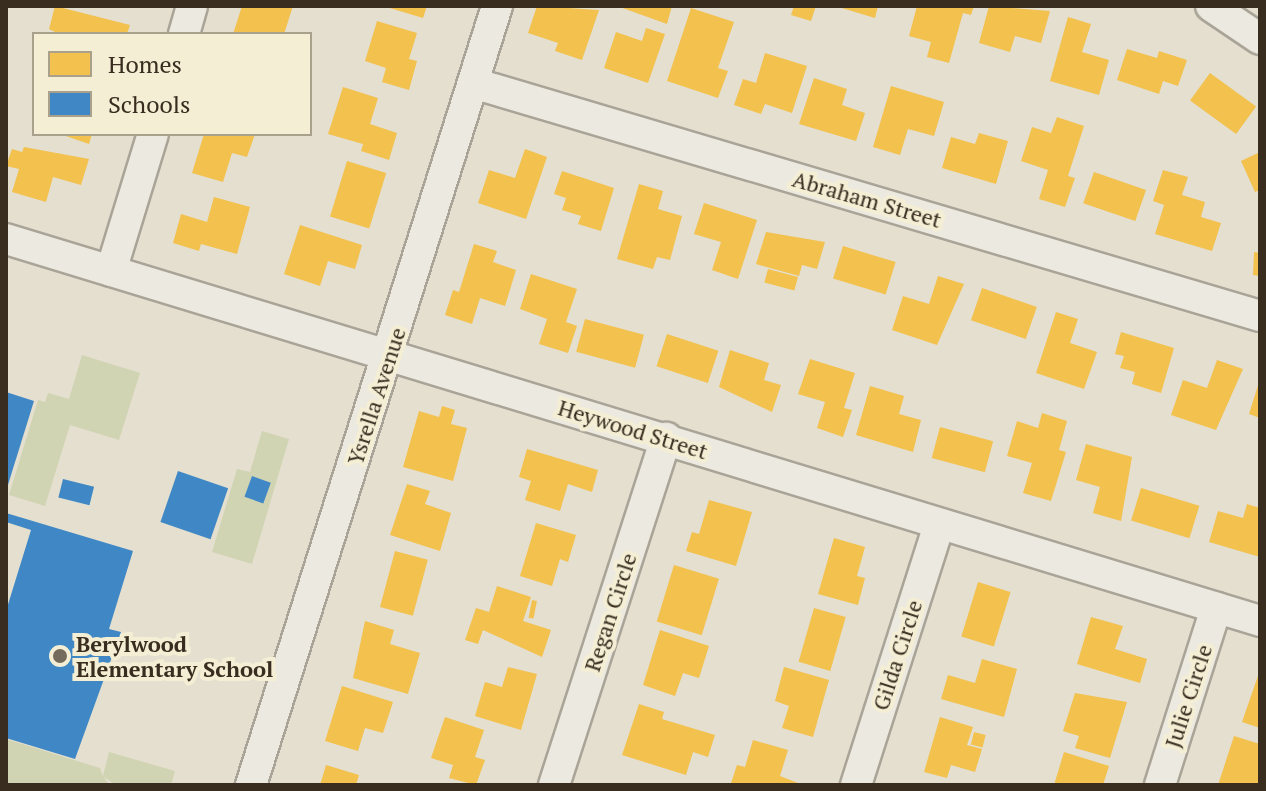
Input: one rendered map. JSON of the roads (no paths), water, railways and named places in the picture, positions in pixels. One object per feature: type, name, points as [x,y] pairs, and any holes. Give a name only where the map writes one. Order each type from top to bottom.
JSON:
[{"type":"street","points":[[185,32],[192,6]]},
{"type":"street","name":"Ysrella Avenue","points":[[251,785],[390,355],[497,6]]},
{"type":"street","points":[[1211,6],[1260,39]]},
{"type":"street","name":"Abraham Street","points":[[473,83],[1260,316]]},
{"type":"street","points":[[111,271],[152,136]]},
{"type":"street","name":"Heywood Street","points":[[6,239],[1260,621]]},
{"type":"street","name":"Regan Circle","points":[[554,785],[666,438]]},
{"type":"street","name":"Gilda Circle","points":[[856,785],[939,525]]},
{"type":"street","name":"Julie Circle","points":[[1160,785],[1216,608]]},
{"type":"place","name":"Berylwood Elementary School","points":[[60,656]]}]
